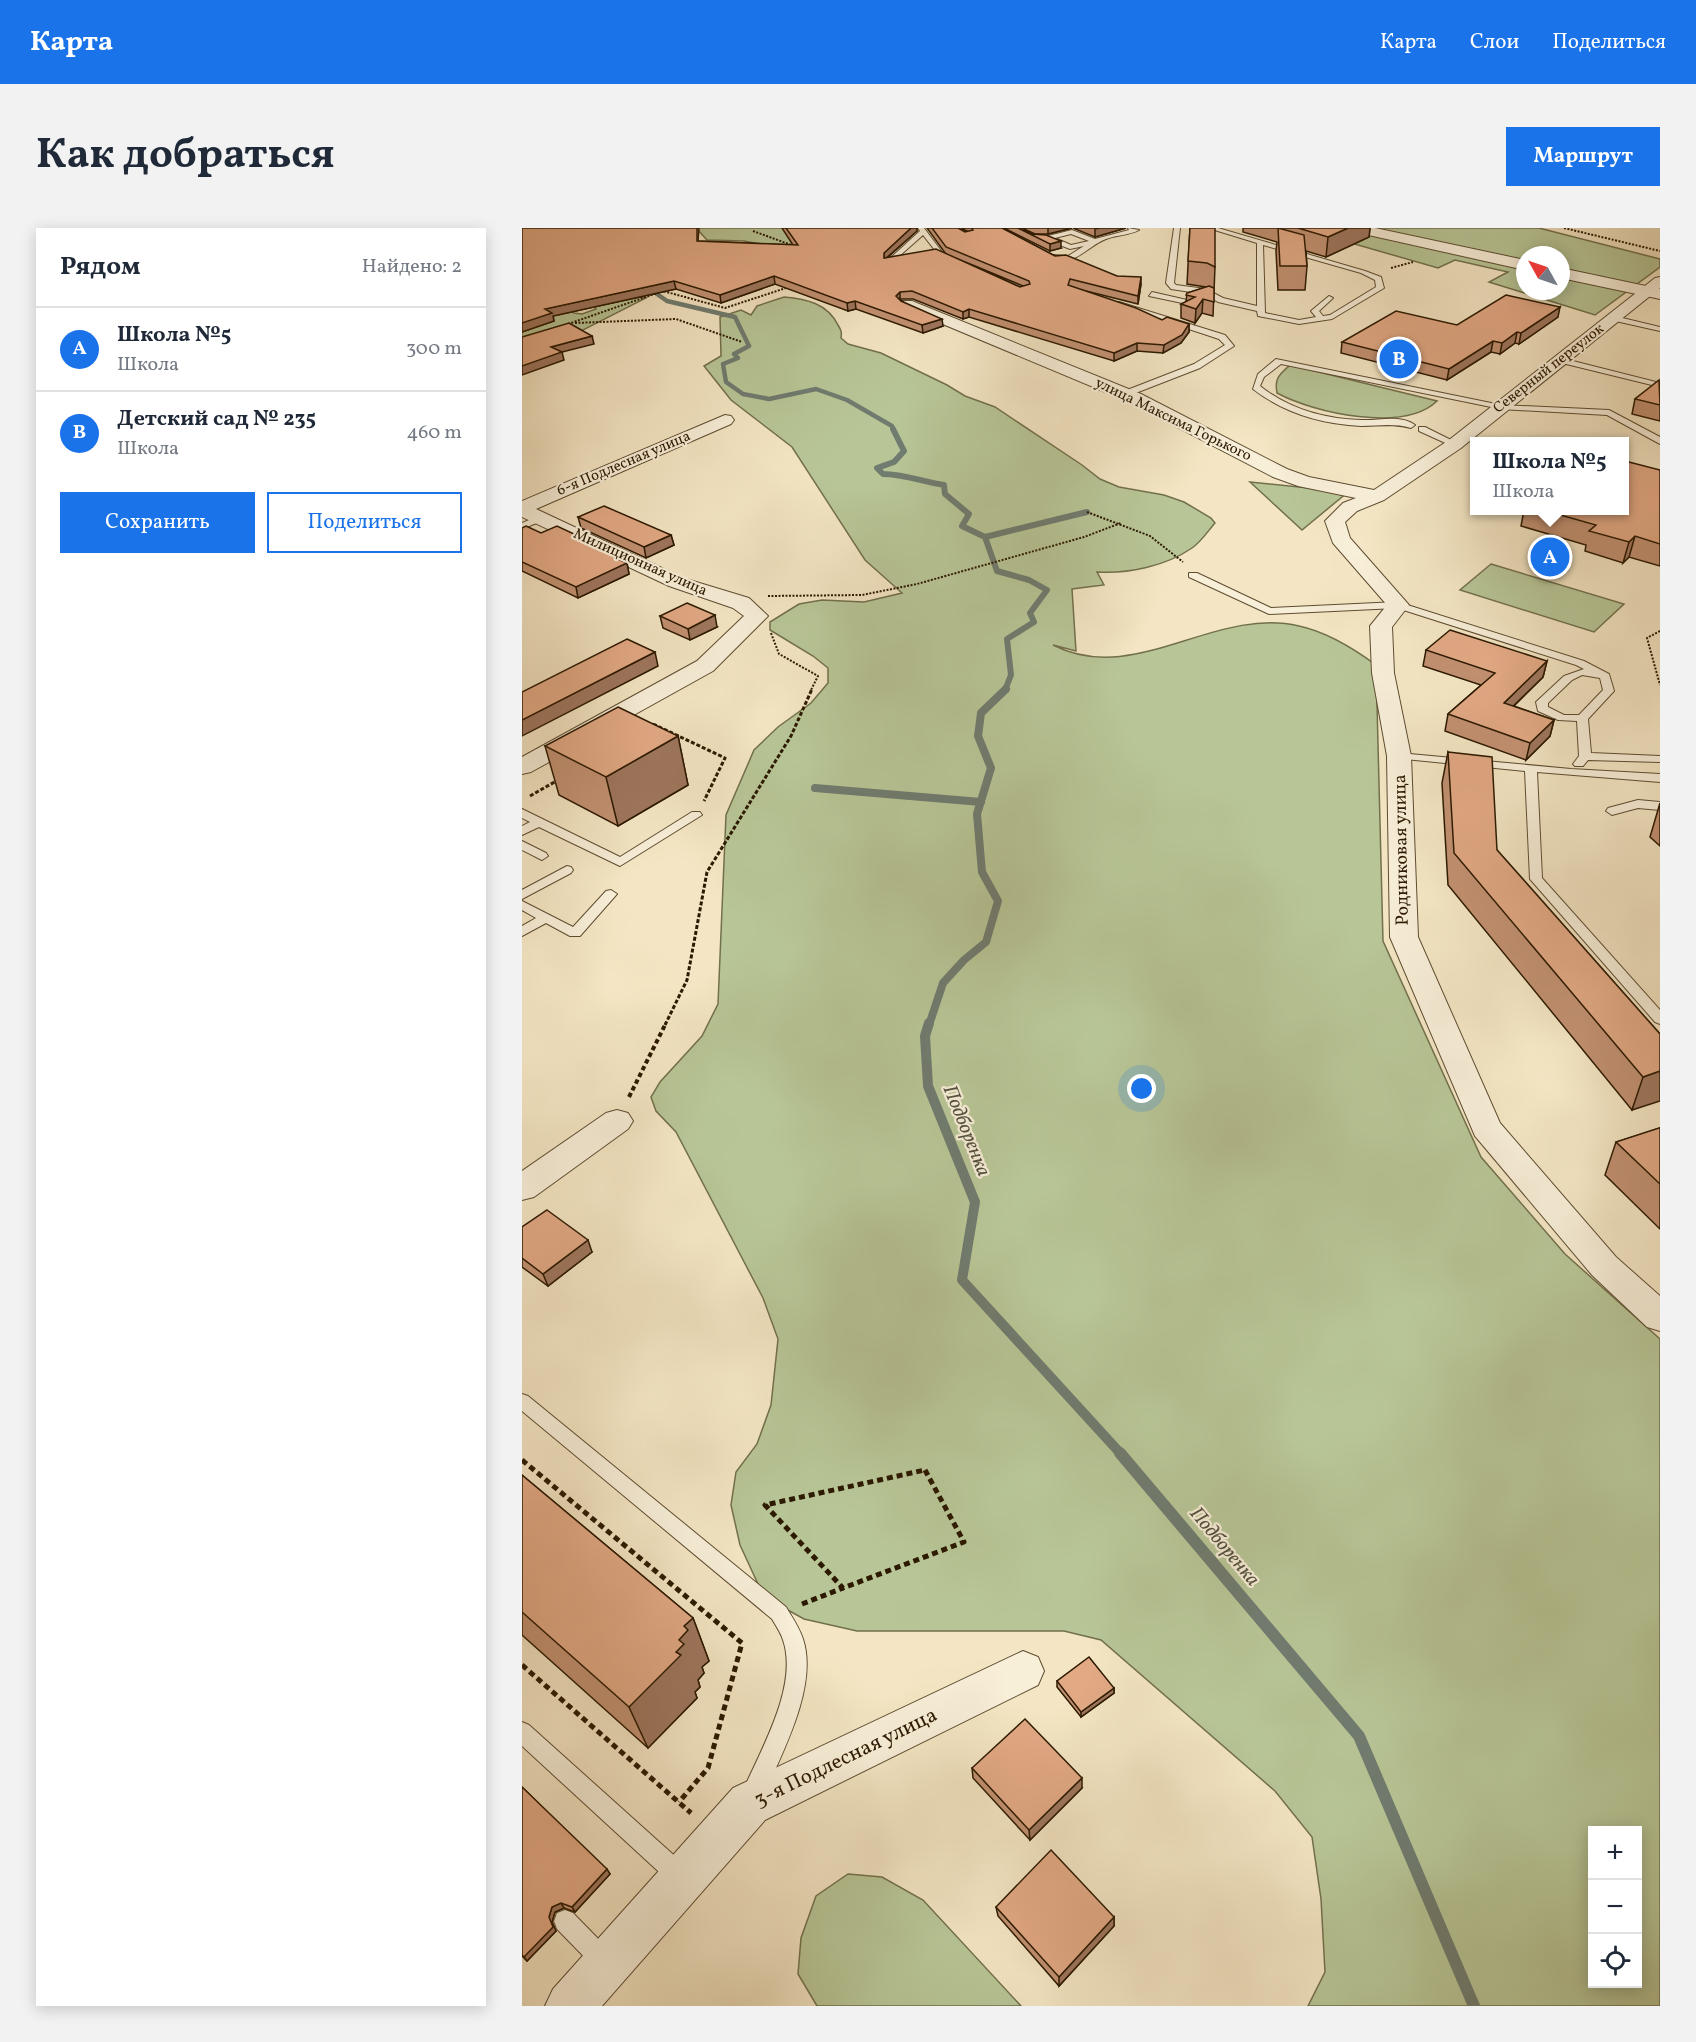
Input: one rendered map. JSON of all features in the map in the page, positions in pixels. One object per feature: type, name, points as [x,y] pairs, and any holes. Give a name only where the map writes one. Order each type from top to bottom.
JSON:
[{"type":"street","points":[[1355,228],[1516,263]]},
{"type":"street","points":[[1570,275],[1656,289]]},
{"type":"street","name":"Северный переулок","points":[[1377,496],[1455,444],[1614,318],[1656,289]]},
{"type":"street","name":"улица Максима Горького","points":[[907,304],[1125,394],[1280,473],[1305,482],[1377,496]]},
{"type":"street","name":"6-я Подлесная улица","points":[[527,516],[725,420]]},
{"type":"street","points":[[1377,496],[1350,507],[1335,521],[1340,539],[1398,605]]},
{"type":"street","name":"Милиционная улица","points":[[527,516],[676,582],[741,603],[757,616]]},
{"type":"street","name":"Родниковая улица","points":[[1398,605],[1381,626],[1383,673],[1400,756],[1404,937],[1486,1128],[1604,1266],[1660,1317]]},
{"type":"street","points":[[522,767],[705,666],[757,616]]},
{"type":"street","points":[[522,1188],[617,1121]]},
{"type":"street","name":"3-я Подлесная улица","points":[[570,2006],[734,1820],[1023,1671]]},
{"type":"lane","points":[[1014,228],[1034,238],[1048,238],[1072,232],[1095,241]]},
{"type":"lane","points":[[1048,238],[1070,247],[1136,230],[1131,228]]},
{"type":"lane","points":[[1177,228],[1170,283],[1174,287],[1203,291],[1208,295],[1260,309]]},
{"type":"lane","points":[[1211,228],[1260,242],[1367,274],[1378,279],[1380,288],[1332,316],[1299,322],[1262,314],[1260,309],[1260,242]]},
{"type":"lane","points":[[909,259],[888,263],[922,230],[943,257],[963,266]]},
{"type":"lane","points":[[1046,254],[1056,259],[1068,259],[1079,255],[1095,241]]},
{"type":"lane","points":[[929,254],[939,252]]},
{"type":"lane","points":[[1152,294],[1187,302],[1208,295]]},
{"type":"lane","points":[[1322,318],[1315,311],[1329,298]]},
{"type":"lane","points":[[1113,303],[1222,337],[1230,346],[1197,366],[1125,394]]},
{"type":"lane","points":[[1614,318],[1660,329]]},
{"type":"lane","points":[[1561,360],[1660,385]]},
{"type":"lane","points":[[1411,425],[1400,420],[1360,423],[1314,416],[1286,408],[1267,397],[1256,387],[1261,376],[1279,361],[1501,407],[1609,413],[1660,441]]},
{"type":"lane","points":[[1422,429],[1455,444]]},
{"type":"lane","points":[[1193,575],[1269,611],[1398,605],[1580,663],[1605,676],[1609,691],[1581,718],[1562,718],[1542,709],[1542,702],[1568,678],[1581,672],[1605,676]]},
{"type":"lane","points":[[1571,773],[1585,756],[1581,718]]},
{"type":"lane","points":[[1400,756],[1571,773],[1660,778]]},
{"type":"lane","points":[[1585,756],[1660,759]]},
{"type":"lane","points":[[1531,768],[1536,879],[1660,1019]]},
{"type":"lane","points":[[1612,811],[1638,804],[1660,806]]},
{"type":"lane","points":[[522,813],[620,862],[696,815]]},
{"type":"lane","points":[[522,831],[539,822]]},
{"type":"lane","points":[[522,845],[542,856]]},
{"type":"lane","points":[[522,895],[567,870]]},
{"type":"lane","points":[[522,905],[575,933],[611,894]]},
{"type":"lane","points":[[522,932],[544,918]]},
{"type":"lane","points":[[522,1401],[779,1613],[794,1642],[795,1679],[784,1723],[734,1820]]},
{"type":"lane","points":[[522,1732],[683,1878]]},
{"type":"lane","points":[[566,1921],[607,1964]]},
{"type":"path","points":[[1564,228],[1660,251]]},
{"type":"path","points":[[753,231],[803,249]]},
{"type":"path","points":[[1367,274],[1419,260]]},
{"type":"path","points":[[742,342],[676,319],[568,324],[663,291],[724,308],[789,287]]},
{"type":"path","points":[[1087,512],[1146,531],[1165,543],[1193,575]]},
{"type":"path","points":[[783,596],[862,595],[917,584],[1084,537],[1120,523]]},
{"type":"path","points":[[617,1121],[687,981],[707,872],[791,736],[818,676],[779,654],[767,620],[757,616]]},
{"type":"path","points":[[1660,631],[1647,638],[1660,685]]},
{"type":"path","points":[[653,724],[725,758],[696,815]]},
{"type":"path","points":[[522,1460],[742,1643],[708,1768],[679,1802]]},
{"type":"path","points":[[779,1613],[964,1542],[925,1470],[765,1505],[844,1588]]},
{"type":"path","points":[[522,1665],[679,1802],[734,1820]]},
{"type":"green space","points":[[696,228],[863,228],[792,250],[744,241],[707,240]]},
{"type":"green space","points":[[1299,228],[1539,228],[1660,259],[1660,267],[1595,315],[1547,300],[1570,300],[1570,246],[1516,246],[1516,290],[1489,282],[1508,272],[1455,260],[1438,268]]},
{"type":"green space","points":[[542,280],[574,313],[582,314],[596,309],[587,301],[633,296],[646,298],[522,361],[522,284]]},
{"type":"green space","points":[[784,297],[800,299],[822,307],[833,318],[841,330],[841,338],[848,344],[881,353],[965,396],[995,407],[1100,479],[1119,487],[1164,495],[1184,502],[1211,518],[1215,523],[1195,546],[1171,560],[1134,570],[1097,572],[1104,585],[1072,589],[1076,651],[1053,645],[1084,655],[1114,657],[1144,652],[1236,626],[1267,623],[1299,626],[1320,632],[1349,647],[1376,665],[1383,941],[1481,1157],[1565,1254],[1660,1339],[1660,2006],[1308,2006],[1325,1972],[1321,1899],[1312,1837],[1275,1791],[1101,1640],[1064,1631],[857,1631],[804,1619],[764,1597],[740,1545],[731,1505],[736,1472],[757,1444],[771,1405],[778,1339],[763,1298],[676,1132],[656,1111],[651,1097],[660,1082],[702,1036],[718,1004],[726,815],[754,750],[778,727],[811,703],[828,683],[828,668],[813,656],[770,630],[770,622],[799,604],[822,600],[864,602],[902,593],[865,560],[792,447],[731,400],[704,366],[721,356],[720,317],[741,310],[751,315],[757,306]]},
{"type":"green space","points":[[1290,365],[1437,401],[1422,411],[1403,416],[1382,418],[1335,413],[1277,393],[1276,384],[1279,377]]},
{"type":"green space","points":[[1250,482],[1348,492],[1302,530]]},
{"type":"green space","points":[[1491,564],[1624,604],[1594,632],[1460,590]]},
{"type":"green space","points":[[848,1874],[882,1877],[923,1900],[1021,2006],[817,2006],[798,1974],[801,1938],[816,1896]]},
{"type":"building","points":[[522,228],[697,228],[697,241],[798,245],[786,228],[911,228],[884,253],[884,258],[936,249],[1020,287],[1030,284],[1029,281],[946,247],[932,228],[958,228],[965,232],[973,230],[972,228],[1002,228],[1055,256],[1066,255],[1117,276],[1141,277],[1138,296],[1070,279],[1068,285],[1136,308],[1162,320],[1167,317],[1189,324],[1182,335],[1164,345],[1137,343],[1114,353],[969,309],[963,312],[912,291],[900,292],[896,296],[901,301],[942,319],[922,325],[855,301],[847,303],[774,276],[720,295],[674,281],[545,309],[552,313],[522,323]]},
{"type":"building","points":[[1018,228],[1031,234],[1046,235],[1061,241],[1050,244]]},
{"type":"building","points":[[1190,228],[1215,228],[1215,267],[1207,263],[1188,261]]},
{"type":"building","points":[[1278,228],[1304,235],[1307,266],[1280,266]]},
{"type":"building","points":[[1298,228],[1348,228],[1328,237]]},
{"type":"building","points":[[1209,286],[1214,288],[1214,302],[1203,299],[1196,309],[1181,304],[1195,297],[1186,295],[1187,293]]},
{"type":"building","points":[[1506,295],[1516,297],[1516,300],[1528,300],[1560,307],[1521,333],[1517,332],[1502,343],[1493,341],[1449,369],[1342,342],[1396,311],[1457,325]]},
{"type":"building","points":[[569,323],[592,336],[551,347],[562,352],[522,366],[522,337]]},
{"type":"building","points":[[1659,380],[1660,405],[1635,399]]},
{"type":"building","points":[[1629,462],[1660,470],[1660,544],[1635,536],[1629,542],[1589,531],[1596,525],[1561,515],[1629,515]]},
{"type":"building","points":[[604,506],[671,535],[644,547],[578,517]]},
{"type":"building","points":[[526,526],[541,533],[557,526],[623,557],[618,559],[627,563],[576,587],[522,562],[522,528]]},
{"type":"building","points":[[687,603],[715,615],[688,629],[660,616]]},
{"type":"building","points":[[1450,630],[1547,661],[1504,703],[1554,720],[1530,743],[1448,714],[1495,673],[1426,650]]},
{"type":"building","points":[[627,639],[655,652],[522,720],[522,692]]},
{"type":"building","points":[[618,707],[678,736],[606,777],[545,746]]},
{"type":"building","points":[[1448,752],[1492,757],[1497,850],[1660,1034],[1660,1071],[1643,1077],[1454,853]]},
{"type":"building","points":[[1660,1128],[1660,1184],[1616,1142]]},
{"type":"building","points":[[547,1210],[588,1240],[543,1274],[522,1258],[522,1227]]},
{"type":"building","points":[[522,1475],[693,1618],[684,1626],[688,1630],[679,1640],[684,1644],[676,1652],[681,1655],[629,1707],[522,1612]]},
{"type":"building","points":[[1089,1657],[1114,1688],[1081,1712],[1057,1681]]},
{"type":"building","points":[[1025,1719],[1082,1778],[1029,1830],[972,1768]]},
{"type":"building","points":[[522,1787],[607,1869],[572,1907],[561,1903],[552,1907],[549,1917],[553,1927],[524,1957],[522,1955]]},
{"type":"building","points":[[1051,1850],[1114,1917],[1059,1977],[996,1907]]},
{"type":"waterway","name":"Подборенка","points":[[647,287],[667,301],[735,317],[749,346],[734,354],[738,358],[723,364],[726,382],[743,394],[769,399],[816,389],[847,400],[892,426],[894,431]]},
{"type":"waterway","name":"Подборенка","points":[[894,431],[904,451],[894,462],[877,468],[883,474],[944,485],[945,494],[969,514],[962,526],[985,537]]},
{"type":"waterway","points":[[985,537],[1087,512]]},
{"type":"waterway","name":"Подборенка","points":[[985,537],[997,571],[1029,580],[1047,590],[1030,613],[1034,622],[1007,639],[1011,675],[1005,690]]},
{"type":"waterway","name":"Подборенка","points":[[981,802],[991,768],[978,736],[981,713],[1005,690]]},
{"type":"waterway","points":[[815,788],[981,802]]},
{"type":"waterway","name":"Подборенка","points":[[929,1025],[943,983],[964,960],[986,942],[998,901],[982,872],[977,814],[981,802]]},
{"type":"waterway","name":"Подборенка","points":[[929,1023],[925,1036],[928,1086],[975,1202],[962,1280],[1121,1454]]},
{"type":"waterway","name":"Подборенка","points":[[1120,1453],[1359,1736],[1474,2006]]},
{"type":"place","name":"Детский сад № 235","points":[[1399,359]]},
{"type":"place","name":"Школа №5","points":[[1550,557]]}]
